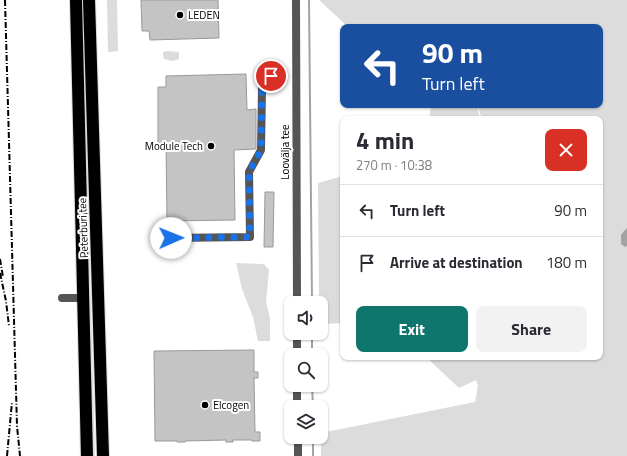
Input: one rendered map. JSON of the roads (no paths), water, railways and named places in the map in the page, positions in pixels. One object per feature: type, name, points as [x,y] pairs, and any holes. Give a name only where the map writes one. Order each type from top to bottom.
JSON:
[{"type":"highway","name":"Peterburi tee","points":[[76,0],[87,456]]},
{"type":"highway","name":"Peterburi tee","points":[[89,0],[103,456]]},
{"type":"street","name":"Loovälja tee","points":[[296,0],[297,296]]},
{"type":"street","points":[[171,238],[250,237],[249,172],[261,150],[262,88],[271,76]]},
{"type":"street","points":[[62,298],[83,298]]},
{"type":"street","points":[[298,444],[298,456]]},
{"type":"waterway","points":[[309,0],[312,296]]},
{"type":"waterway","points":[[312,340],[312,348]]},
{"type":"waterway","points":[[312,392],[313,400]]},
{"type":"waterway","points":[[313,444],[313,456]]},
{"type":"railway","points":[[5,0],[17,426],[20,456]]},
{"type":"railway","points":[[0,259],[3,277]]},
{"type":"railway","points":[[0,273],[6,301],[9,326]]},
{"type":"railway","points":[[7,456],[12,402]]},
{"type":"place","name":"LEDEN","points":[[180,15]]},
{"type":"place","name":"Module Tech","points":[[211,146]]},
{"type":"place","name":"Elcogen","points":[[205,405]]}]
